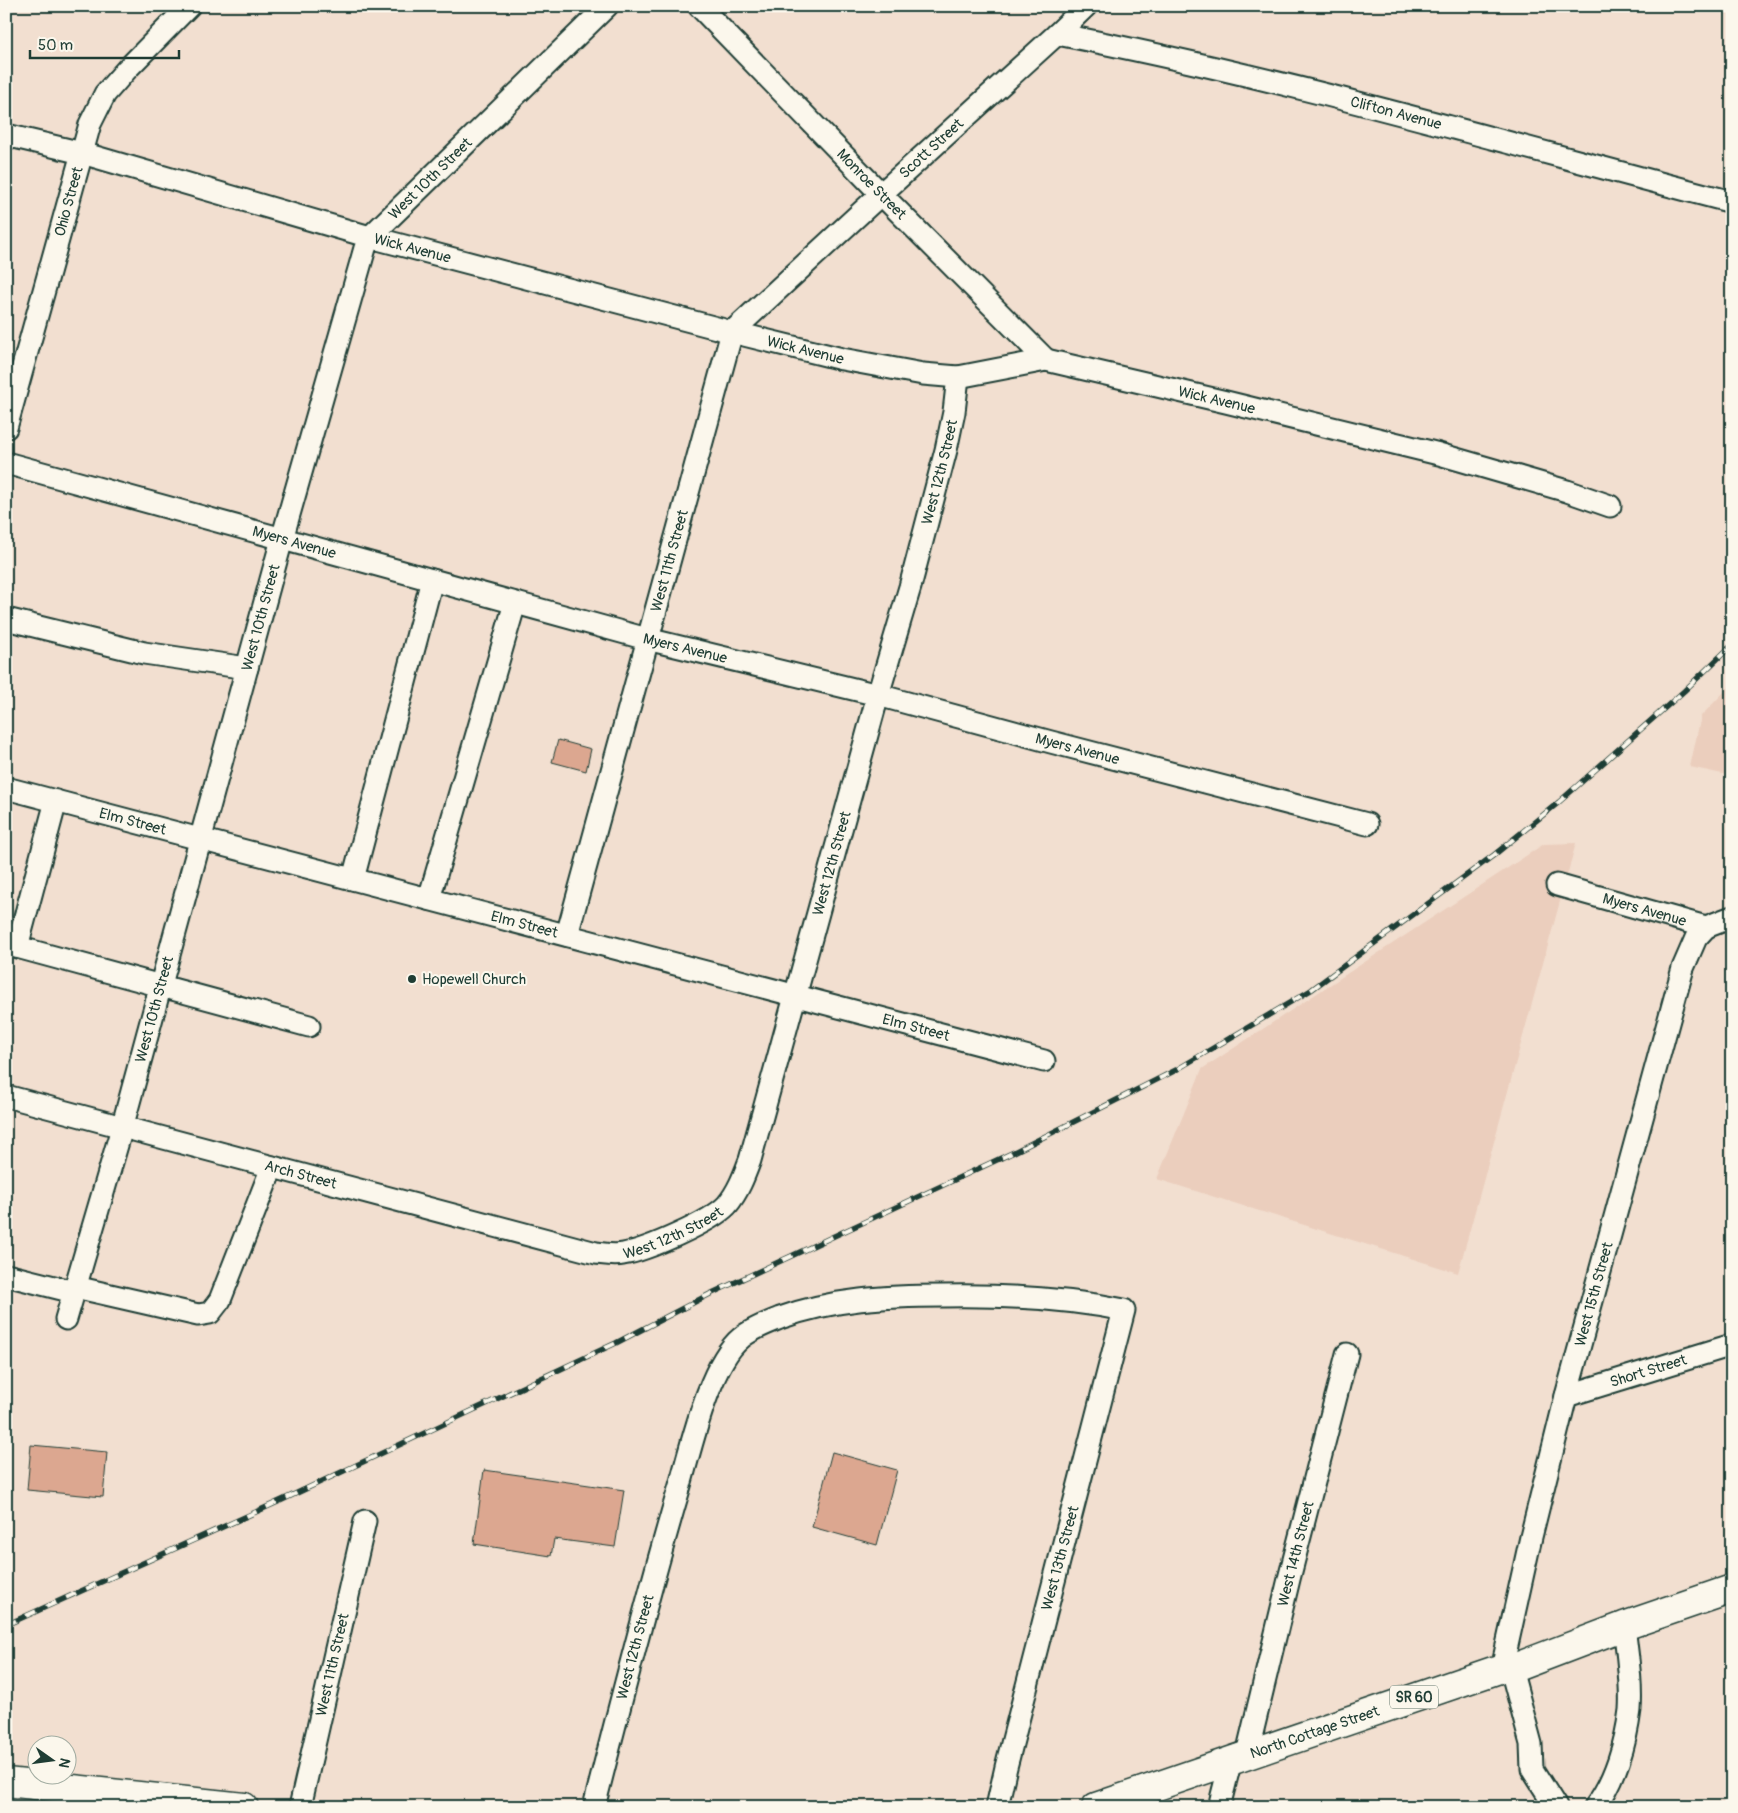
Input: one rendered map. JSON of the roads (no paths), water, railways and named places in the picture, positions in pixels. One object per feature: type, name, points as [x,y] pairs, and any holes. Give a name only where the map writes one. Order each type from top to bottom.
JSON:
[{"type":"main road","name":"North Cottage Street","points":[[1096,1807],[1732,1589]]},
{"type":"main road","points":[[6,1782],[244,1807]]},
{"type":"street","name":"Ohio Street","points":[[6,428],[90,124],[105,94],[126,69],[189,6]]},
{"type":"street","name":"West 10th Street","points":[[66,1319],[122,1128],[353,286],[370,237],[608,6]]},
{"type":"street","name":"Monroe Street","points":[[699,6],[881,194],[1046,360]]},
{"type":"street","name":"Scott Street","points":[[732,332],[1058,34],[1086,6]]},
{"type":"street","name":"Clifton Avenue","points":[[1058,34],[1145,51],[1279,83],[1732,202]]},
{"type":"street","name":"Wick Avenue","points":[[6,135],[82,153],[370,237],[732,332],[878,366],[923,374],[958,377],[1046,360],[1188,392],[1439,454],[1567,491],[1610,506]]},
{"type":"street","name":"West 11th Street","points":[[567,935],[732,332]]},
{"type":"street","name":"West 12th Street","points":[[596,1253],[614,1255],[647,1247],[703,1222],[728,1204],[742,1180],[750,1160],[878,695],[910,586],[946,450],[954,412],[958,377]]},
{"type":"street","name":"Myers Avenue","points":[[6,463],[647,639],[878,695],[1367,824]]},
{"type":"street","points":[[353,879],[432,580]]},
{"type":"street","points":[[429,899],[515,603]]},
{"type":"street","points":[[6,619],[144,653],[247,668]]},
{"type":"street","name":"Elm Street","points":[[6,788],[1044,1061]]},
{"type":"street","points":[[56,801],[12,945],[309,1026]]},
{"type":"street","name":"Myers Avenue","points":[[1557,884],[1706,927],[1732,917]]},
{"type":"street","name":"West 15th Street","points":[[1506,1668],[1531,1537],[1566,1396],[1682,968],[1696,938],[1706,927]]},
{"type":"street","name":"Arch Street","points":[[6,1096],[596,1253]]},
{"type":"street","points":[[6,1275],[198,1315],[210,1314],[220,1300],[272,1167]]},
{"type":"street","name":"West 12th Street","points":[[594,1807],[629,1667],[700,1418],[716,1373],[726,1354],[742,1337],[769,1323],[798,1312],[845,1301],[907,1296],[975,1295],[1093,1304],[1124,1310]]},
{"type":"street","name":"West 13th Street","points":[[997,1807],[1124,1310]]},
{"type":"street","name":"Short Street","points":[[1566,1396],[1732,1345]]},
{"type":"street","name":"West 14th Street","points":[[1219,1807],[1239,1757],[1289,1579],[1347,1354]]},
{"type":"street","name":"West 11th Street","points":[[300,1807],[365,1521]]},
{"type":"street","points":[[1595,1807],[1605,1792],[1615,1768],[1622,1748],[1630,1710],[1630,1688],[1624,1626]]},
{"type":"street","points":[[1506,1668],[1532,1744],[1532,1768],[1556,1807]]},
{"type":"railway","points":[[6,1625],[280,1501],[616,1343],[710,1294],[1014,1152],[1176,1070],[1311,990],[1494,855],[1559,802],[1684,691],[1732,645]]},
{"type":"place","name":"Hopewell Church","points":[[412,979]]}]
